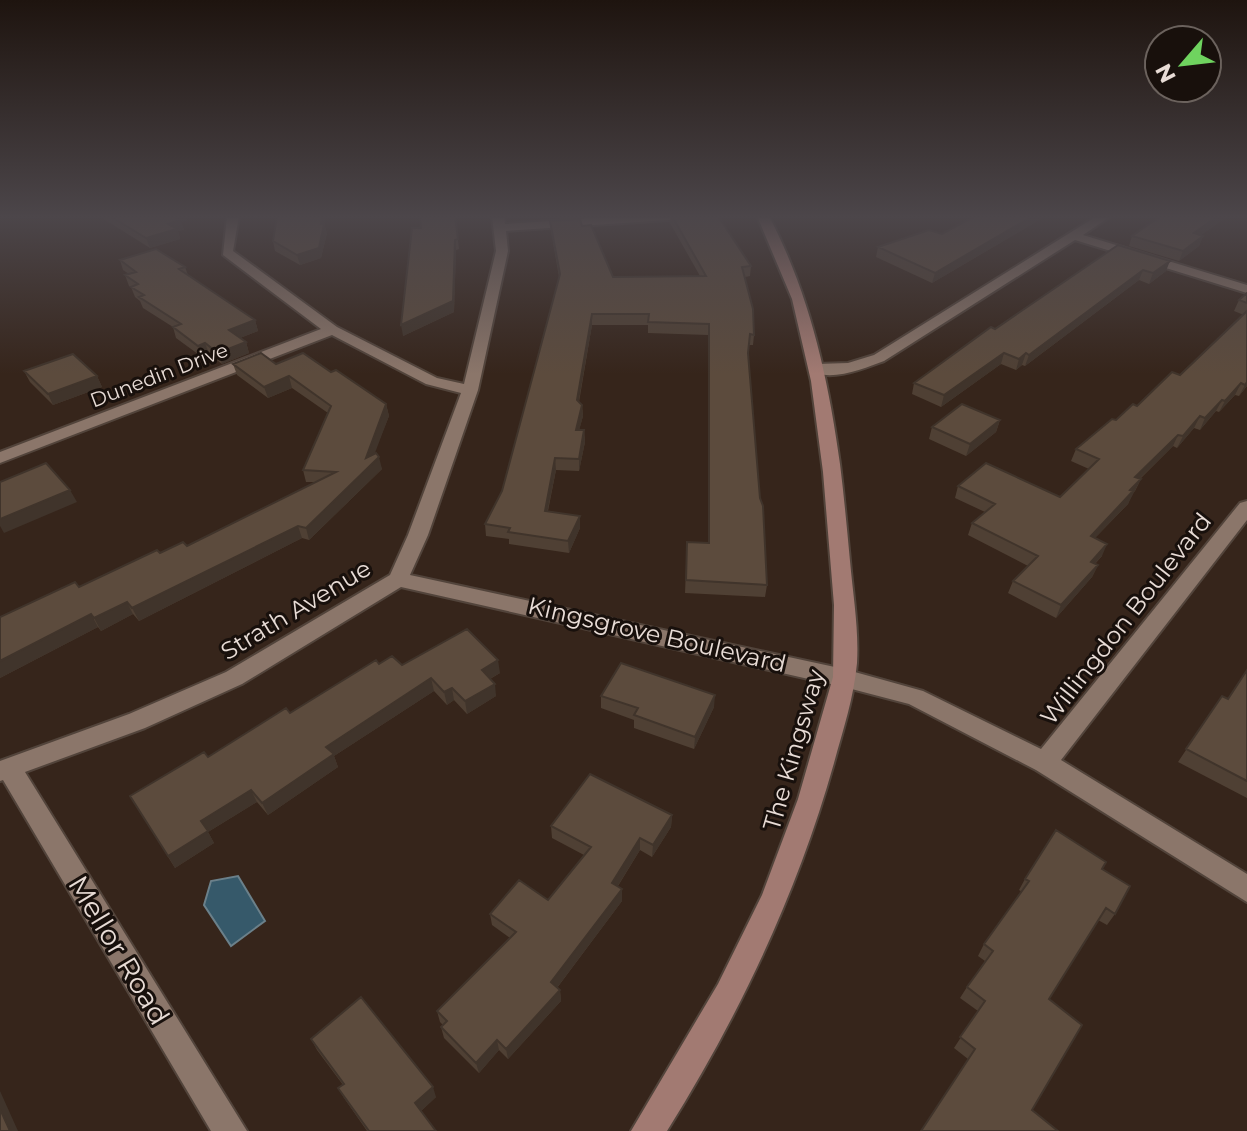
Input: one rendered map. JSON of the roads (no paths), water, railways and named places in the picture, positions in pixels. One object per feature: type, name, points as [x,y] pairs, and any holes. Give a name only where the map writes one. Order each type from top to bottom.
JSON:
[{"type":"street","points":[[246,269],[332,330],[432,381],[470,390]]},
{"type":"street","name":"Strath Avenue","points":[[4,769],[137,721],[234,678],[398,579],[418,535],[470,390],[498,269]]},
{"type":"street","name":"The Kingsway","points":[[648,1131],[691,1064],[741,970],[782,879],[815,788],[844,678],[846,629],[832,470],[806,313],[789,269]]},
{"type":"street","points":[[817,369],[850,368],[879,358],[1021,269]]},
{"type":"street","points":[[1181,269],[1247,289]]},
{"type":"street","name":"Dunedin Drive","points":[[0,458],[332,330]]},
{"type":"street","name":"Willingdon Boulevard","points":[[1045,763],[1247,507]]},
{"type":"street","name":"Kingsgrove Boulevard","points":[[398,579],[844,678],[915,697],[1045,763],[1247,889]]},
{"type":"street","name":"Mellor Road","points":[[4,769],[230,1131]]},
{"type":"water","points":[[238,876],[265,921],[231,946],[204,905],[211,881]]}]
